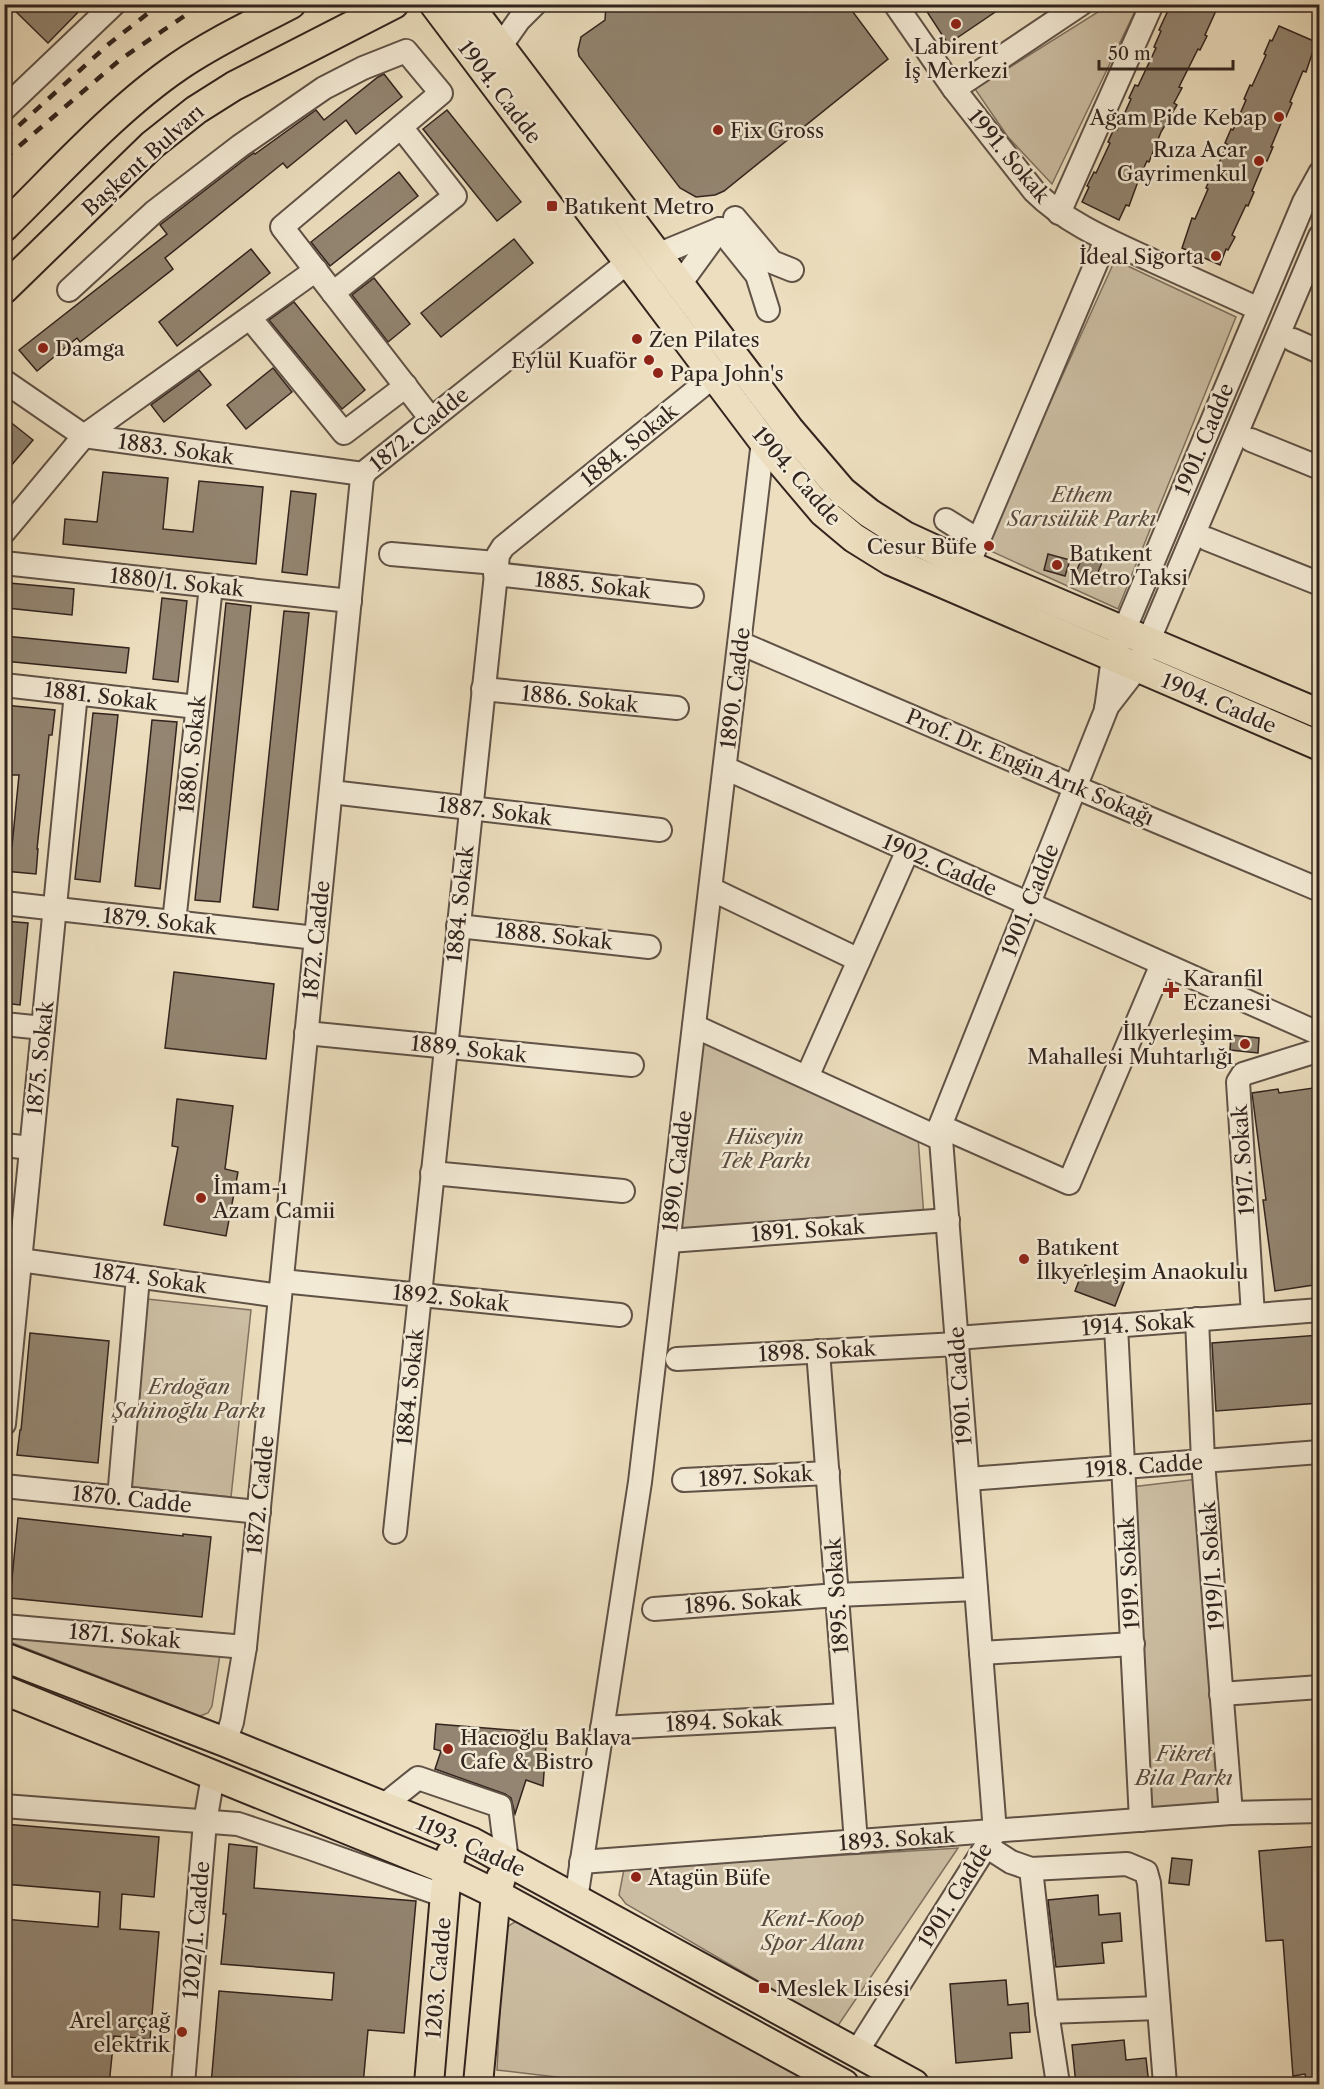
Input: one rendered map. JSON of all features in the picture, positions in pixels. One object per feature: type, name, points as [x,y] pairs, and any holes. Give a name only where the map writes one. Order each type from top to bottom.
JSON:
[{"type":"main road","points":[[4,227],[102,131],[155,84],[198,53],[291,4]]},
{"type":"main road","name":"Başkent Bulvarı","points":[[4,289],[152,145],[196,110],[234,86],[394,4]]},
{"type":"main road","name":"1904. Cadde","points":[[434,4],[763,441],[823,512],[854,538],[891,561],[1320,746]]},
{"type":"main road","name":"1904. Cadde","points":[[468,4],[789,429],[842,491],[869,513],[905,536],[973,553],[1136,636],[1320,714]]},
{"type":"main road","points":[[491,4],[500,47]]},
{"type":"main road","name":"1193. Cadde","points":[[4,1657],[225,1742],[457,1836],[507,1861],[914,2085]]},
{"type":"main road","name":"1193. Cadde","points":[[4,1690],[213,1776],[446,1883],[495,1894],[844,2085]]},
{"type":"main road","points":[[213,1776],[225,1742]]},
{"type":"main road","name":"1203. Cadde","points":[[429,2085],[446,1883],[457,1836]]},
{"type":"main road","points":[[478,2085],[495,1894],[507,1861]]},
{"type":"main road","points":[[854,2085],[856,2053]]},
{"type":"street","points":[[4,110],[114,4]]},
{"type":"street","points":[[500,47],[511,14],[520,4]]},
{"type":"street","points":[[500,47],[519,20],[535,4]]},
{"type":"street","name":"1991. Sokak","points":[[895,4],[954,89],[1034,191],[1059,213],[1106,240],[1259,309]]},
{"type":"street","points":[[954,89],[1081,4]]},
{"type":"street","points":[[1059,213],[1152,4]]},
{"type":"street","points":[[69,290],[154,212],[240,146],[324,88],[363,68],[406,51],[441,93],[282,227],[431,419]]},
{"type":"street","points":[[333,292],[455,196],[401,127]]},
{"type":"street","name":"1901. Cadde","points":[[1136,636],[1259,309],[1304,202],[1320,173]]},
{"type":"street","points":[[657,255],[728,223]]},
{"type":"street","points":[[728,223],[772,262],[792,270]]},
{"type":"street","points":[[680,284],[728,223]]},
{"type":"street","points":[[728,223],[757,275],[768,310]]},
{"type":"street","name":"1901. Cadde","points":[[856,2053],[990,1839],[981,1653],[941,1132],[1028,904],[1125,662],[1320,236]]},
{"type":"street","points":[[946,520],[973,553],[1106,240]]},
{"type":"street","name":"1872. Cadde","points":[[225,1742],[232,1722],[245,1647],[363,474],[628,262]]},
{"type":"street","points":[[4,532],[84,436],[316,270]]},
{"type":"street","points":[[250,318],[344,433],[406,386]]},
{"type":"street","points":[[1293,340],[1320,352]]},
{"type":"street","name":"1884. Sokak","points":[[394,1532],[498,555],[503,547],[714,376]]},
{"type":"street","name":"1883. Sokak","points":[[4,381],[84,436],[363,474]]},
{"type":"street","points":[[1251,440],[1320,468]]},
{"type":"street","name":"1890. Cadde","points":[[576,1899],[640,1482],[763,441]]},
{"type":"street","points":[[1207,539],[1320,584]]},
{"type":"street","name":"1885. Sokak","points":[[391,554],[692,596]]},
{"type":"street","name":"1880/1. Sokak","points":[[4,563],[350,601]]},
{"type":"street","name":"1880. Sokak","points":[[174,922],[211,586]]},
{"type":"street","name":"Prof. Dr. Engin Arık Sokağı","points":[[740,643],[1075,788],[1320,890]]},
{"type":"street","name":"1881. Sokak","points":[[4,685],[198,707]]},
{"type":"street","name":"1886. Sokak","points":[[483,689],[677,708]]},
{"type":"street","name":"1875. Sokak","points":[[4,1424],[15,1265],[32,1148],[76,693]]},
{"type":"street","name":"1902. Cadde","points":[[726,768],[1320,1034]]},
{"type":"street","name":"1887. Sokak","points":[[331,792],[660,830]]},
{"type":"street","points":[[807,1077],[908,850]]},
{"type":"street","points":[[711,889],[859,960]]},
{"type":"street","name":"1879. Sokak","points":[[4,903],[316,938]]},
{"type":"street","name":"1888. Sokak","points":[[458,926],[649,947]]},
{"type":"street","points":[[694,1026],[807,1077],[1069,1183],[1162,964]]},
{"type":"street","points":[[4,1024],[43,1028]]},
{"type":"street","name":"1889. Sokak","points":[[306,1033],[632,1065]]},
{"type":"street","name":"1917. Sokak","points":[[1253,1315],[1239,1077],[1320,1050]]},
{"type":"street","points":[[4,1145],[32,1148]]},
{"type":"street","points":[[432,1173],[623,1191]]},
{"type":"street","name":"1891. Sokak","points":[[669,1241],[948,1220]]},
{"type":"street","name":"1874. Sokak","points":[[15,1265],[281,1288]]},
{"type":"street","points":[[119,1498],[138,1277]]},
{"type":"street","name":"1892. Sokak","points":[[281,1288],[419,1295],[620,1315]]},
{"type":"street","name":"1914. Sokak","points":[[957,1341],[1320,1310]]},
{"type":"street","name":"1919/1. Sokak","points":[[1197,1319],[1203,1461],[1231,1813]]},
{"type":"street","name":"1919. Sokak","points":[[1116,1326],[1141,1820]]},
{"type":"street","name":"1898. Sokak","points":[[677,1359],[957,1341]]},
{"type":"street","name":"1895. Sokak","points":[[818,1351],[856,1842]]},
{"type":"street","name":"1918. Cadde","points":[[968,1479],[1320,1452]]},
{"type":"street","name":"1897. Sokak","points":[[684,1480],[828,1473]]},
{"type":"street","name":"1870. Cadde","points":[[4,1486],[259,1512]]},
{"type":"street","name":"1896. Sokak","points":[[654,1610],[837,1595],[976,1589]]},
{"type":"street","name":"1871. Sokak","points":[[4,1626],[245,1647]]},
{"type":"street","points":[[981,1653],[1132,1644]]},
{"type":"street","points":[[1221,1694],[1320,1687]]},
{"type":"street","name":"1894. Sokak","points":[[602,1728],[846,1714]]},
{"type":"street","name":"1202/1. Cadde","points":[[183,2085],[205,1822],[213,1776]]},
{"type":"street","points":[[384,1806],[418,1778],[500,1806],[507,1861]]},
{"type":"street","points":[[4,1806],[238,1824],[310,1848],[446,1883]]},
{"type":"street","name":"1893. Sokak","points":[[581,1862],[856,1842],[990,1839],[1141,1820],[1231,1813],[1320,1811]]},
{"type":"street","points":[[990,1839],[1011,1862],[1031,1869],[1126,1864],[1146,1872],[1149,1883],[1166,2085]]},
{"type":"street","points":[[1031,1869],[1047,2012],[1058,2085]]},
{"type":"street","points":[[1047,2012],[1159,2008]]},
{"type":"green space","points":[[1109,5],[1138,5],[1052,184],[1008,137],[975,89]]},
{"type":"green space","name":"Ethem Sarısülük Parkı","points":[[1115,260],[1236,317],[1118,609],[984,548]]},
{"type":"green space","name":"Hüseyin Tek Parkı","points":[[699,1033],[918,1137],[924,1217],[681,1228]]},
{"type":"green space","name":"Erdoğan Şahinoğlu Parkı","points":[[147,1299],[251,1310],[231,1497],[127,1486]]},
{"type":"green space","name":"Fikret Bila Parkı","points":[[1198,1479],[1226,1807],[1151,1810],[1131,1487]]},
{"type":"green space","points":[[4,1630],[221,1648],[212,1706],[208,1713],[200,1716],[5,1640]]},
{"type":"green space","name":"Kent-Koop Spor Alanı","points":[[958,1848],[837,2027],[626,1904],[619,1895],[624,1869]]},
{"type":"green space","points":[[524,1916],[823,2084],[615,2084],[497,2070],[504,1929]]},
{"type":"building","points":[[8,4],[86,4],[48,43]]},
{"type":"building","name":"Fix Gross","points":[[606,4],[847,4],[888,59],[724,191],[715,195],[696,197],[680,188],[579,56],[581,37],[605,20]]},
{"type":"building","name":"Labirent İş Merkezi","points":[[922,4],[1007,4],[948,44]]},
{"type":"building","points":[[1171,4],[1219,4],[1205,35],[1207,36],[1179,87],[1182,88],[1174,103],[1177,105],[1161,132],[1149,162],[1147,161],[1129,206],[1126,205],[1119,220],[1082,202],[1089,187],[1087,186],[1094,172],[1096,173],[1110,143],[1108,142],[1114,129],[1117,130],[1135,85],[1138,86],[1156,48],[1154,47],[1161,31],[1159,30]]},
{"type":"building","points":[[1279,26],[1316,42],[1306,72],[1303,71],[1290,102],[1292,103],[1286,117],[1284,116],[1271,147],[1273,147],[1252,191],[1254,192],[1248,206],[1246,205],[1232,235],[1235,237],[1228,250],[1226,249],[1220,265],[1182,248],[1192,218],[1195,219],[1208,189],[1206,188],[1227,144],[1225,143],[1231,129],[1233,130],[1246,100],[1244,99],[1250,85],[1252,86],[1270,40],[1272,41]]},
{"type":"building","points":[[384,74],[402,97],[356,134],[346,120],[287,168],[283,163],[165,258],[173,269],[80,342],[77,338],[37,371],[19,350],[167,234],[160,225],[248,157],[316,110],[324,120]]},
{"type":"building","points":[[447,110],[521,202],[497,221],[423,129]]},
{"type":"building","points":[[399,172],[418,196],[330,266],[311,242]]},
{"type":"building","points":[[514,239],[533,263],[441,337],[421,313]]},
{"type":"building","points":[[251,249],[270,273],[177,346],[159,322]]},
{"type":"building","points":[[374,278],[410,324],[388,342],[352,295]]},
{"type":"building","points":[[294,302],[365,390],[342,409],[269,320]]},
{"type":"building","points":[[273,368],[292,392],[246,429],[227,405]]},
{"type":"building","points":[[199,370],[211,385],[164,422],[151,405]]},
{"type":"building","points":[[4,417],[33,440],[4,474]]},
{"type":"building","points":[[103,472],[168,478],[163,529],[193,532],[199,481],[263,487],[256,564],[63,544],[65,519],[97,522]]},
{"type":"building","points":[[291,491],[316,494],[307,575],[282,572]]},
{"type":"building","points":[[1085,552],[1103,560],[1094,582],[1075,574]]},
{"type":"building","name":"Batıkent Metro Taksi","points":[[1048,554],[1070,560],[1065,576],[1044,570]]},
{"type":"building","points":[[9,583],[74,589],[72,615],[7,608]]},
{"type":"building","points":[[162,598],[187,601],[178,682],[153,679]]},
{"type":"building","points":[[226,603],[251,606],[220,902],[195,900]]},
{"type":"building","points":[[284,611],[309,613],[278,910],[253,907]]},
{"type":"building","points":[[4,636],[129,648],[126,673],[4,661]]},
{"type":"building","points":[[4,705],[55,710],[52,735],[49,735],[36,874],[4,871],[4,846],[12,846],[19,775],[4,775]]},
{"type":"building","points":[[93,713],[118,715],[100,882],[75,879]]},
{"type":"building","points":[[152,720],[177,722],[160,889],[135,886]]},
{"type":"building","points":[[4,921],[28,923],[20,1005],[4,1003]]},
{"type":"building","points":[[174,972],[274,984],[266,1059],[165,1048]]},
{"type":"building","name":"İlkyerleşim Mahallesi Muhtarlığı","points":[[1231,1035],[1259,1038],[1258,1053],[1230,1050]]},
{"type":"building","points":[[1320,1087],[1320,1284],[1275,1291],[1252,1093],[1278,1089],[1279,1093]]},
{"type":"building","points":[[177,1099],[233,1106],[225,1169],[238,1172],[226,1236],[164,1225],[178,1147],[172,1146]]},
{"type":"building","points":[[1085,1265],[1125,1280],[1115,1306],[1075,1291]]},
{"type":"building","points":[[30,1333],[109,1341],[98,1463],[17,1455]]},
{"type":"building","points":[[1320,1335],[1320,1403],[1216,1411],[1212,1343]]},
{"type":"building","points":[[18,1518],[211,1537],[202,1617],[10,1598]]},
{"type":"building","points":[[436,1724],[547,1733],[543,1786],[526,1780],[515,1814],[511,1798],[505,1794],[435,1769],[441,1751],[434,1749]]},
{"type":"building","points":[[4,1824],[159,1837],[154,1897],[122,1894],[120,1929],[159,1932],[150,2039],[114,2036],[109,2085],[4,2085],[4,1919],[98,1927],[100,1892],[4,1884]]},
{"type":"building","points":[[229,1844],[257,1847],[254,1888],[416,1901],[404,2033],[368,2030],[363,2085],[211,2085],[219,1991],[332,2000],[334,1973],[221,1964]]},
{"type":"building","points":[[1320,1846],[1320,2078],[1306,2079],[1305,2074],[1293,2076],[1283,1940],[1266,1941],[1259,1851]]},
{"type":"building","points":[[1172,1858],[1192,1860],[1189,1885],[1169,1883]]},
{"type":"building","points":[[1098,1895],[1099,1915],[1120,1913],[1122,1941],[1102,1943],[1104,1963],[1056,1967],[1048,1900]]},
{"type":"building","points":[[1006,1980],[1008,2005],[1028,2003],[1030,2032],[1010,2033],[1012,2058],[956,2063],[950,1984]]},
{"type":"building","points":[[1124,2040],[1126,2060],[1146,2058],[1149,2085],[1076,2085],[1072,2045]]},
{"type":"railway","points":[[4,139],[110,43],[160,4]]},
{"type":"railway","points":[[4,159],[121,59],[202,4]]},
{"type":"place","name":"Labirent İş Merkezi","points":[[956,24]]},
{"type":"place","name":"Ağam Pide Kebap","points":[[1279,117]]},
{"type":"place","name":"Fix Gross","points":[[718,130]]},
{"type":"place","name":"Rıza Acar Gayrimenkul","points":[[1259,161]]},
{"type":"place","name":"Batıkent Metro","points":[[552,206]]},
{"type":"place","name":"İdeal Sigorta","points":[[1216,256]]},
{"type":"place","name":"Zen Pilates","points":[[637,339]]},
{"type":"place","name":"Damga","points":[[43,348]]},
{"type":"place","name":"Eylül Kuaför","points":[[649,360]]},
{"type":"place","name":"Papa John's","points":[[658,373]]},
{"type":"place","name":"Cesur Büfe","points":[[989,546]]},
{"type":"place","name":"Batıkent Metro Taksi","points":[[1057,565]]},
{"type":"place","name":"Karanfil Eczanesi","points":[[1171,990]]},
{"type":"place","name":"İlkyerleşim Mahallesi Muhtarlığı","points":[[1245,1044]]},
{"type":"place","name":"İmam-ı Azam Camii","points":[[201,1198]]},
{"type":"place","name":"Batıkent İlkyerleşim Anaokulu","points":[[1024,1259]]},
{"type":"place","name":"Hacıoğlu Baklava Cafe & Bistro","points":[[448,1749]]},
{"type":"place","name":"Atagün Büfe","points":[[636,1877]]},
{"type":"place","name":"Meslek Lisesi","points":[[764,1988]]},
{"type":"place","name":"Arel arçağ elektrik","points":[[182,2032]]}]
